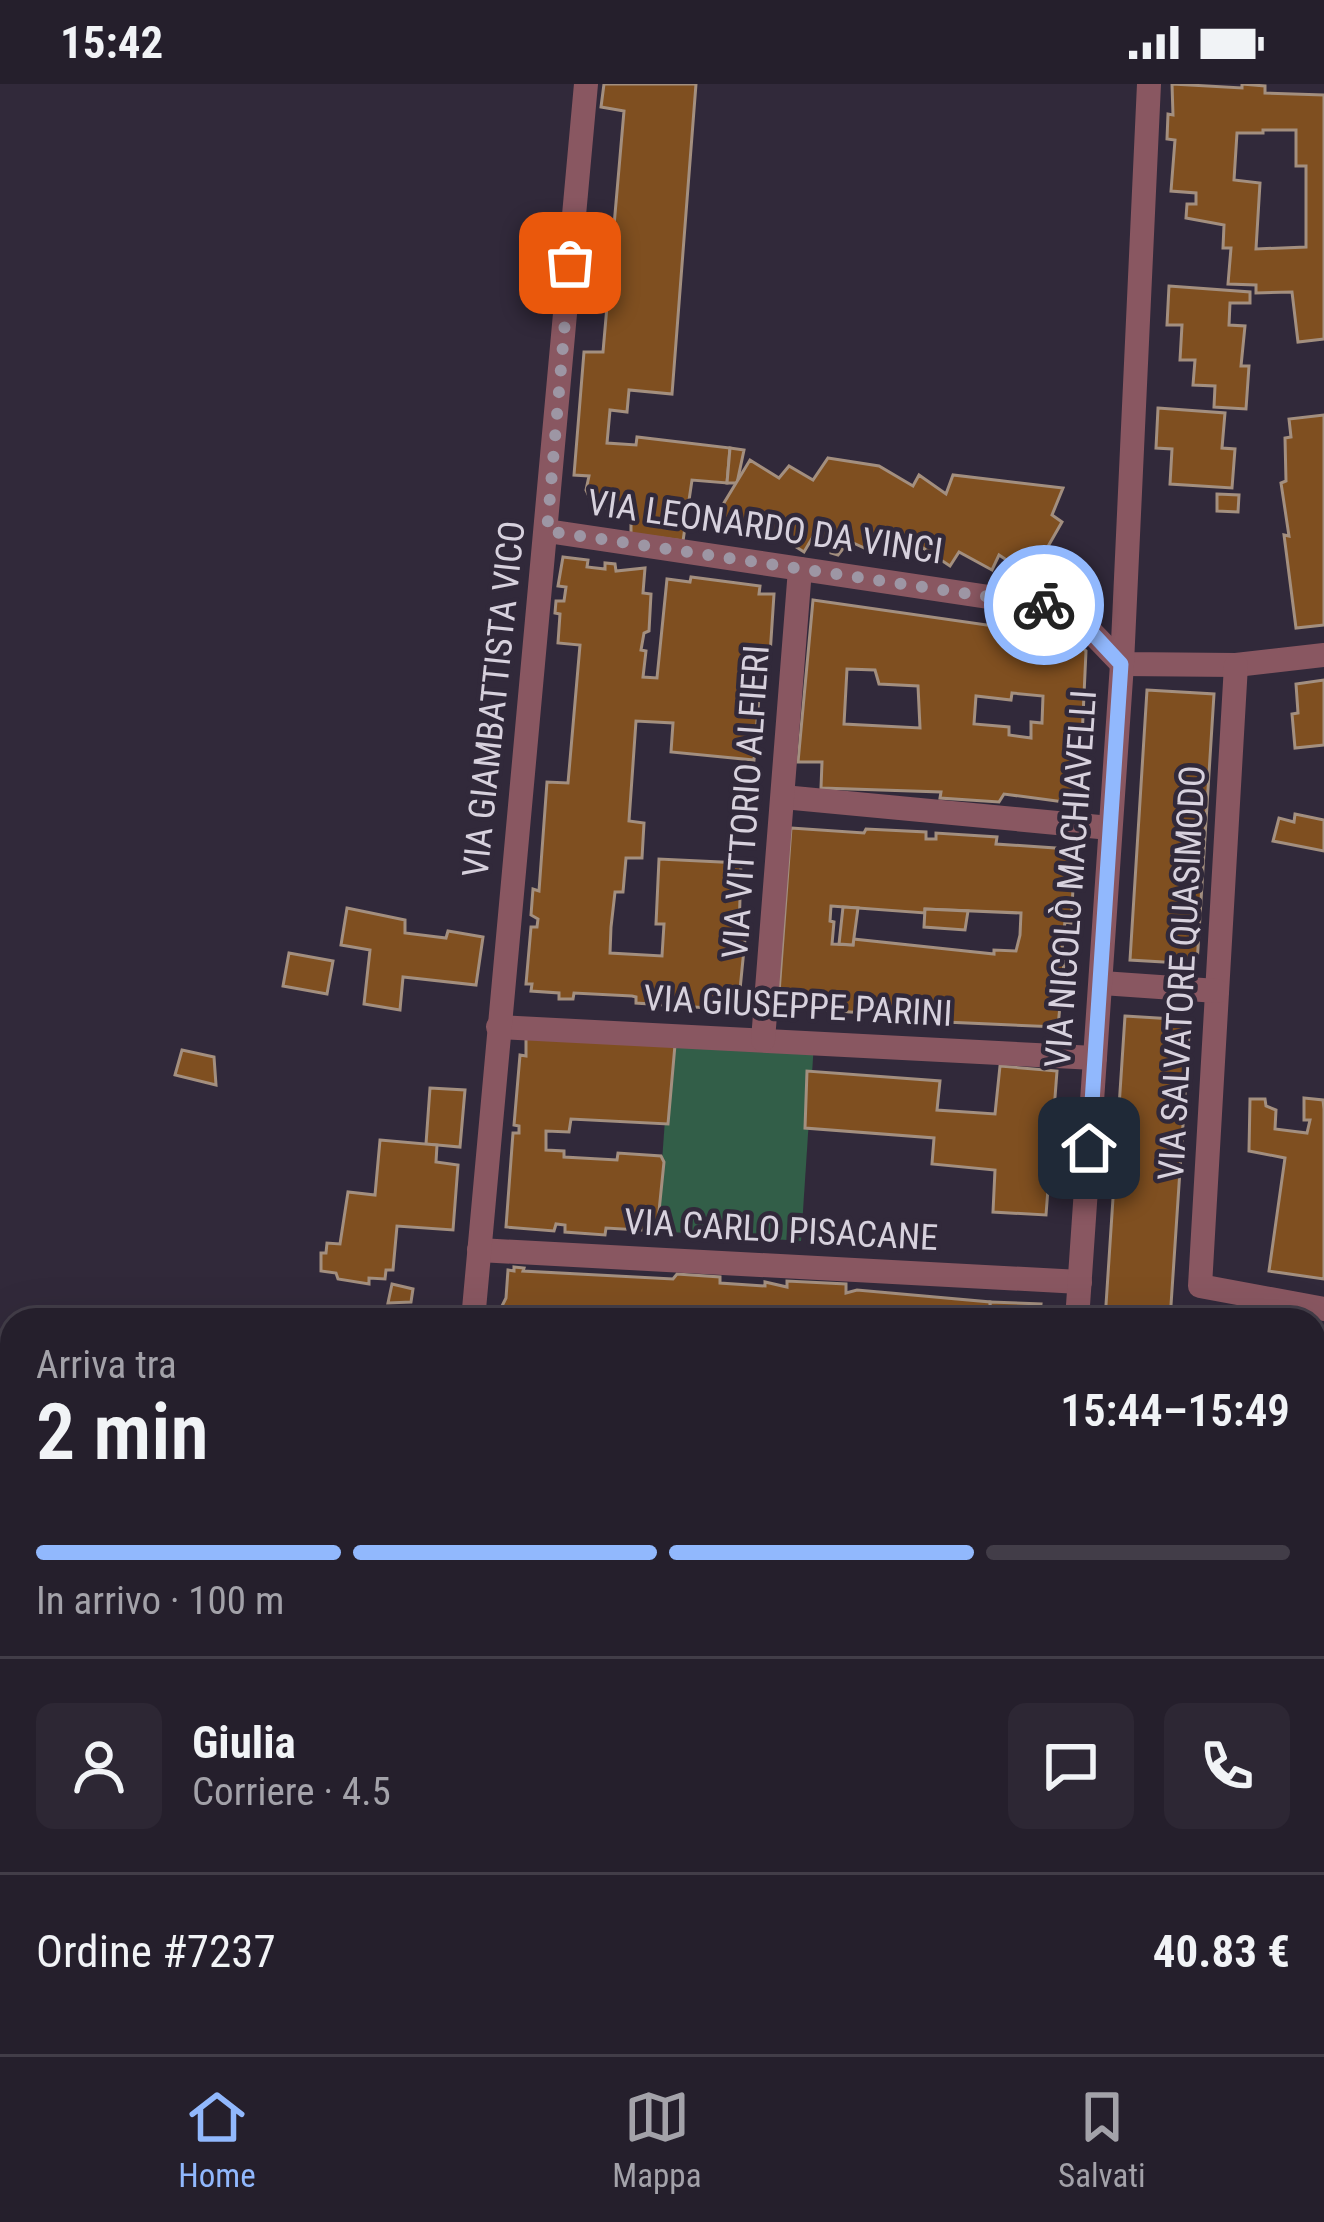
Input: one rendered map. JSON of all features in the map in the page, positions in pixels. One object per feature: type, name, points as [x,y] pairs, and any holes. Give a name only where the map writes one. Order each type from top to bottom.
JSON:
[{"type":"street","name":"VIA GIAMBATTISTA VICO","points":[[473,1308],[586,84]]},
{"type":"street","name":"VIA NICOLÒ MACHIAVELLI","points":[[1078,1308],[1121,664],[1149,84]]},
{"type":"street","name":"VIA LEONARDO DA VINCI","points":[[547,531],[1069,608],[1121,664]]},
{"type":"street","name":"VIA VITTORIO ALFIERI","points":[[764,1040],[800,568]]},
{"type":"street","points":[[1121,664],[1236,665],[1324,655]]},
{"type":"street","name":"VIA SALVATORE QUASIMODO","points":[[1236,665],[1200,1286],[1319,1308]]},
{"type":"street","points":[[783,797],[1110,828]]},
{"type":"street","points":[[1102,983],[1217,992]]},
{"type":"street","name":"VIA GIUSEPPE PARINI","points":[[498,1027],[1095,1058]]},
{"type":"street","name":"VIA CARLO PISACANE","points":[[479,1250],[1080,1282]]},
{"type":"green space","points":[[671,1036],[814,1043],[801,1241],[657,1231]]},
{"type":"building","points":[[604,84],[696,84],[672,394],[629,390],[627,412],[610,410],[607,443],[636,445],[637,437],[730,448],[727,483],[692,480],[683,541],[631,534],[631,508],[592,503],[586,490],[589,476],[574,475],[584,352],[603,352],[624,111],[601,107]]},
{"type":"building","points":[[1172,84],[1242,88],[1242,84],[1265,86],[1265,93],[1324,95],[1324,339],[1298,342],[1292,292],[1256,293],[1256,285],[1228,284],[1231,248],[1223,248],[1224,225],[1186,218],[1187,204],[1196,204],[1196,193],[1171,191],[1175,140],[1167,139],[1168,114],[1173,115]],"holes":[[[1296,130],[1296,166],[1306,166],[1306,247],[1256,249],[1260,183],[1234,180],[1237,133]]]},
{"type":"building","points":[[1169,286],[1250,292],[1250,303],[1230,303],[1229,325],[1245,326],[1241,366],[1249,366],[1246,409],[1214,407],[1215,386],[1193,385],[1195,360],[1180,360],[1182,325],[1167,325]]},
{"type":"building","points":[[1158,408],[1225,413],[1222,448],[1235,449],[1232,488],[1170,484],[1172,449],[1156,448]]},
{"type":"building","points":[[1324,415],[1324,625],[1296,628],[1284,535],[1289,536],[1281,483],[1286,481],[1285,438],[1291,437],[1289,419]]},
{"type":"building","points":[[730,448],[744,450],[737,483],[727,483]]},
{"type":"building","points":[[828,458],[879,466],[913,486],[919,475],[946,494],[953,475],[1063,488],[1052,515],[1062,522],[1031,576],[999,555],[992,570],[959,552],[950,566],[917,544],[910,559],[878,539],[871,551],[849,541],[838,555],[831,553],[832,545],[814,535],[804,552],[757,522],[749,535],[716,516],[750,460],[779,478],[789,466],[813,480]]},
{"type":"building","points":[[1217,494],[1239,495],[1238,512],[1217,511]]},
{"type":"building","points":[[563,557],[588,560],[587,567],[605,569],[605,563],[615,564],[616,571],[645,568],[643,593],[651,594],[649,631],[644,633],[641,650],[646,651],[643,677],[657,678],[667,579],[690,582],[691,577],[760,586],[759,594],[774,594],[770,655],[762,654],[754,760],[671,752],[673,723],[636,721],[629,821],[644,823],[642,858],[626,858],[623,892],[615,892],[611,927],[610,953],[662,956],[664,924],[656,924],[659,859],[741,863],[739,933],[734,937],[745,939],[738,1010],[636,1003],[632,996],[574,993],[573,999],[559,999],[559,993],[531,991],[532,984],[526,984],[531,927],[537,927],[538,919],[531,915],[533,889],[539,891],[547,782],[568,783],[580,645],[558,643],[556,601],[564,601],[566,587],[558,586]]},
{"type":"building","points":[[813,600],[1070,637],[1086,651],[1079,804],[1004,794],[999,802],[940,798],[941,792],[821,788],[822,762],[798,762]],"holes":[[[847,669],[875,670],[879,684],[918,686],[920,728],[844,724]],[[1012,693],[1043,696],[1042,723],[1031,722],[1031,738],[1009,735],[1009,727],[974,724],[976,696],[1011,700]]]},
{"type":"building","points":[[1324,680],[1324,745],[1295,748],[1296,684]]},
{"type":"building","points":[[1147,690],[1214,694],[1197,964],[1130,960]]},
{"type":"building","points":[[1295,814],[1324,820],[1324,851],[1273,841],[1279,818],[1294,822]]},
{"type":"building","points":[[791,828],[926,832],[926,839],[936,839],[936,833],[997,837],[996,844],[1069,849],[1068,854],[1075,855],[1071,923],[1065,922],[1063,937],[1058,1027],[923,1021],[924,1017],[778,1007]],"holes":[[[831,906],[925,913],[925,909],[1021,913],[1016,951],[994,950],[994,954],[853,939],[853,945],[832,944]]]},
{"type":"building","points":[[843,907],[858,908],[853,945],[839,944]]},
{"type":"building","points":[[347,908],[405,920],[405,933],[446,938],[448,931],[483,937],[476,985],[403,977],[400,1010],[364,1004],[370,950],[341,945]]},
{"type":"building","points":[[925,909],[968,911],[965,930],[924,927]]},
{"type":"building","points":[[289,953],[333,961],[327,994],[283,986]]},
{"type":"building","points":[[1125,1016],[1190,1020],[1171,1308],[1106,1308]]},
{"type":"building","points":[[526,1036],[675,1045],[668,1124],[571,1119],[569,1132],[546,1131],[546,1150],[564,1151],[564,1157],[661,1156],[657,1231],[606,1228],[605,1235],[565,1232],[565,1225],[556,1224],[554,1231],[506,1227],[513,1133],[519,1133],[519,1126],[514,1125],[520,1055],[526,1056]]},
{"type":"building","points":[[182,1050],[214,1057],[216,1085],[175,1075]]},
{"type":"building","points":[[1000,1066],[1057,1071],[1046,1215],[993,1212],[995,1170],[932,1164],[934,1138],[805,1128],[807,1071],[940,1081],[937,1110],[995,1114]]},
{"type":"building","points":[[430,1088],[465,1090],[460,1147],[426,1144]]},
{"type":"building","points":[[1304,1098],[1323,1100],[1324,1109],[1324,1279],[1269,1271],[1285,1158],[1249,1151],[1250,1099],[1265,1099],[1266,1106],[1276,1110],[1275,1129],[1307,1133],[1310,1120],[1304,1120]]},
{"type":"building","points":[[380,1140],[437,1145],[436,1162],[458,1165],[453,1230],[397,1226],[393,1270],[386,1270],[385,1279],[369,1278],[369,1284],[338,1279],[336,1273],[321,1271],[321,1253],[326,1253],[327,1243],[340,1244],[348,1192],[375,1195]]},
{"type":"building","points":[[514,1267],[673,1279],[677,1274],[720,1277],[720,1283],[765,1286],[765,1282],[787,1287],[787,1281],[846,1284],[846,1293],[857,1290],[990,1302],[990,1308],[506,1308],[502,1306],[508,1270]]},
{"type":"building","points":[[392,1284],[413,1289],[411,1302],[388,1303]]},
{"type":"building","points":[[990,1302],[1041,1304],[1040,1308],[990,1308]]},
{"type":"way so far","points":[[570,263],[547,531],[1044,605]]},
{"type":"route","points":[[1044,605],[1069,608],[1121,664],[1089,1148]]}]
